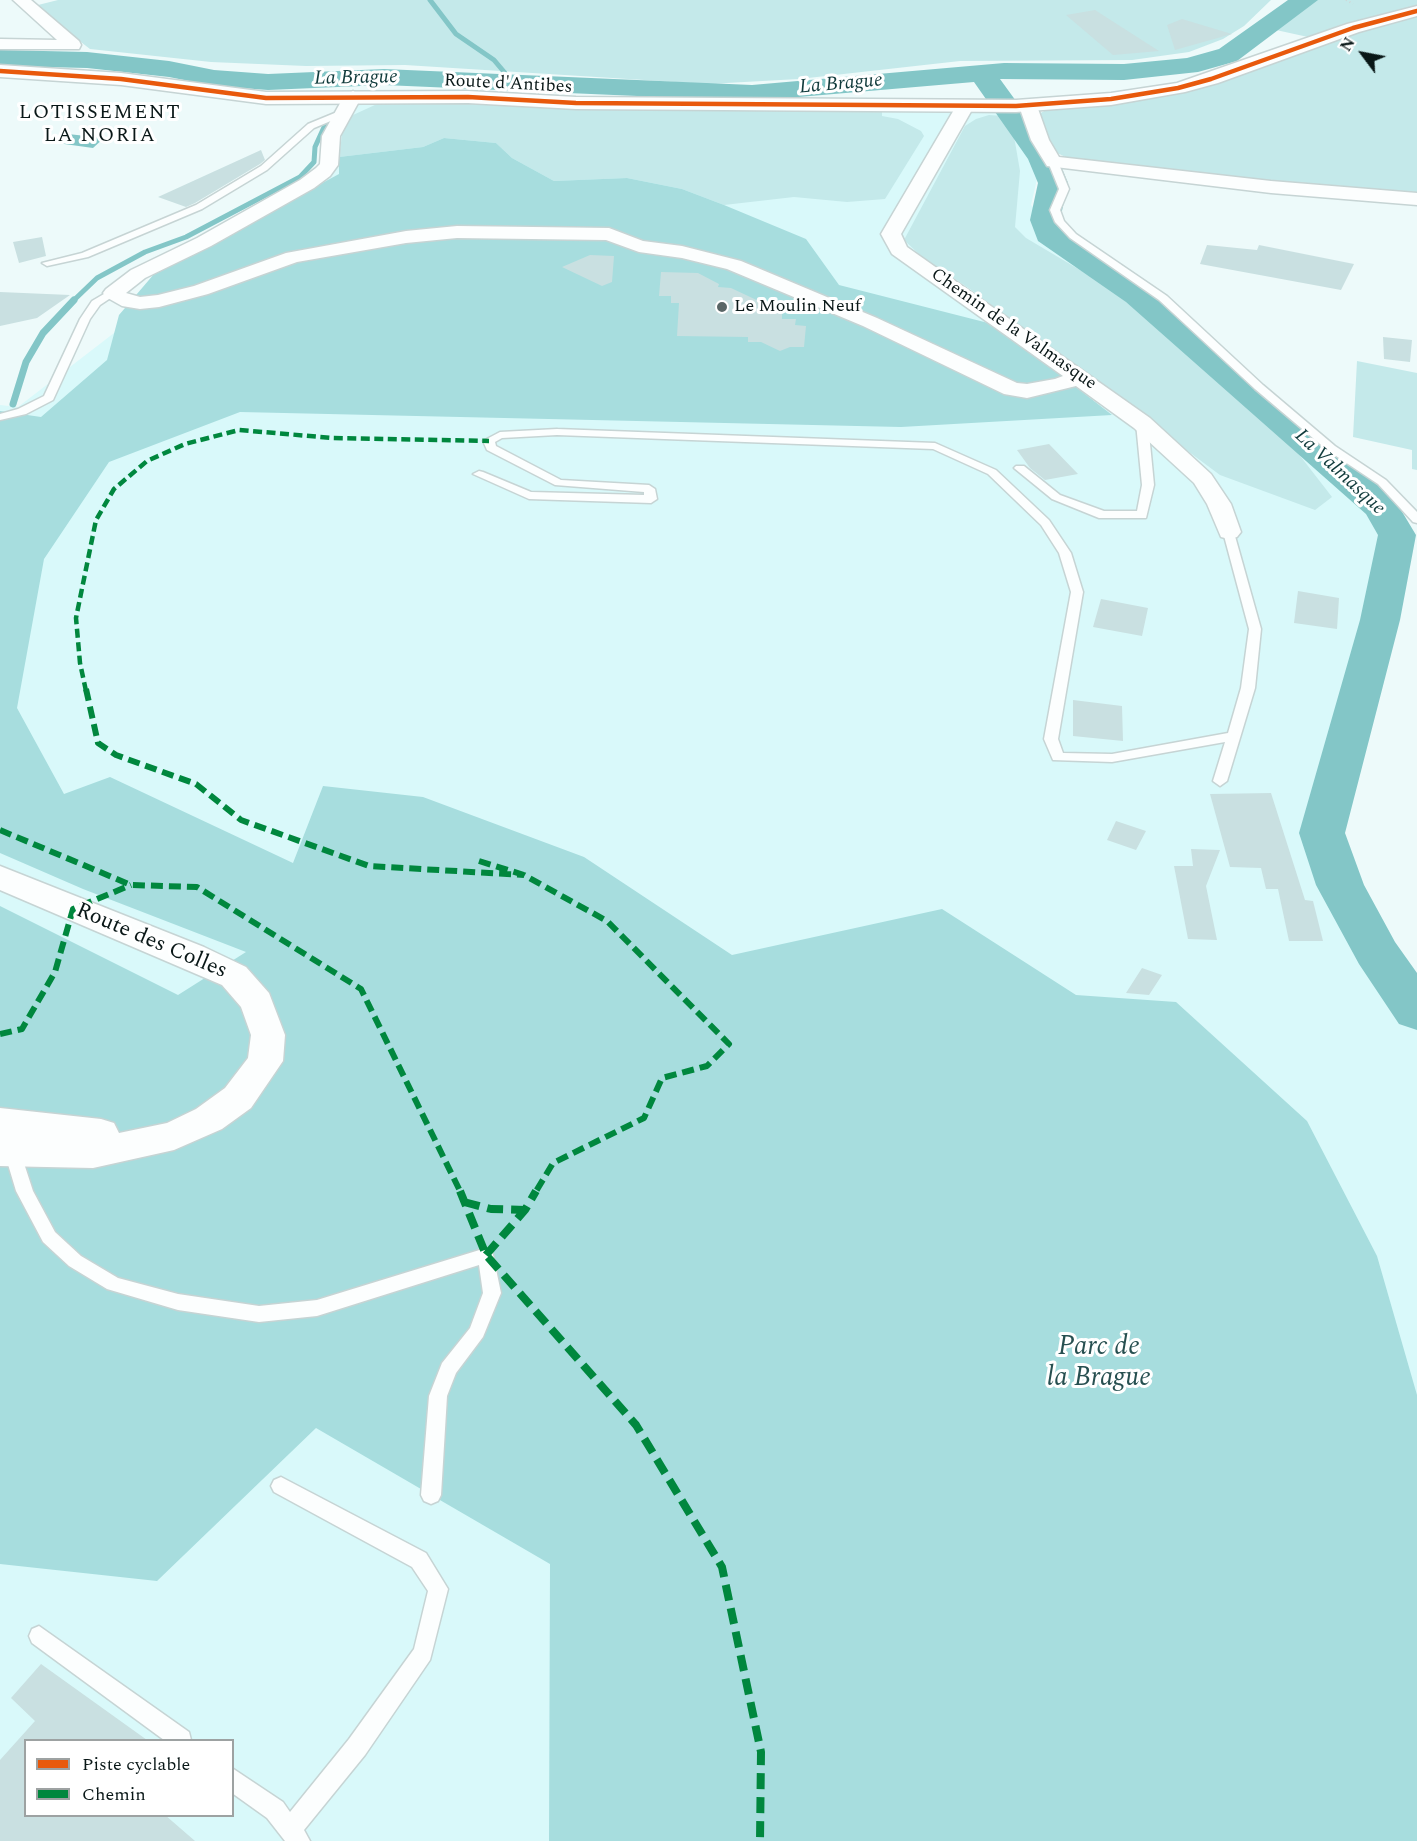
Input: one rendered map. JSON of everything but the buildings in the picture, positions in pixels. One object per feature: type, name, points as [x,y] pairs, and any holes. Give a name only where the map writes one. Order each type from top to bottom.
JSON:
[{"type":"street","points":[[0,44],[73,45],[21,0]]},
{"type":"street","name":"Route d'Antibes","points":[[0,70],[121,79],[267,98],[468,97],[588,103],[964,108],[1022,106],[1111,99],[1178,88],[1211,80],[1353,28],[1417,11]]},
{"type":"street","points":[[352,96],[331,136],[329,165],[307,184],[204,242],[138,274],[113,293],[122,300],[131,302],[159,301],[293,257],[406,237],[457,232],[609,234],[639,246],[682,252],[734,264],[870,322],[1012,388],[1027,391],[1060,385],[1081,377]]},
{"type":"street","points":[[1022,106],[1053,162],[1271,187],[1417,199]]},
{"type":"street","name":"Chemin de la Valmasque","points":[[964,108],[891,234],[899,250],[1081,377],[1142,423],[1203,479],[1219,504],[1229,532]]},
{"type":"street","name":"Route des Colles","points":[[0,877],[192,956],[234,976],[257,1002],[268,1035],[265,1061],[238,1098],[210,1119],[174,1136],[93,1153],[4,1141]]},
{"type":"lane","points":[[47,263],[85,255],[199,207],[264,168],[311,121],[342,113]]},
{"type":"lane","points":[[1053,162],[1064,189],[1055,210],[1060,222],[1073,236],[1163,298],[1259,387],[1331,448],[1382,482],[1417,519]]},
{"type":"lane","points":[[0,417],[22,412],[49,398],[85,319],[96,303],[113,293]]},
{"type":"lane","points":[[1020,468],[1056,497],[1065,501],[1103,514],[1142,515],[1148,485],[1142,423]]},
{"type":"lane","points":[[479,474],[529,495],[651,499],[648,489],[559,483],[492,448],[489,441],[500,435],[557,432],[649,434],[845,444],[936,446],[992,472],[1045,523],[1065,553],[1077,592],[1051,739],[1058,757],[1112,758],[1234,736]]},
{"type":"lane","points":[[1220,781],[1248,688],[1255,629],[1229,532]]},
{"type":"lane","points":[[4,1141],[24,1191],[49,1237],[75,1261],[113,1284],[178,1302],[259,1314],[317,1308],[486,1255],[492,1293],[477,1332],[449,1369],[438,1396],[431,1495]]},
{"type":"lane","points":[[234,1780],[275,1810],[294,1836],[423,1653],[438,1588],[419,1560],[281,1486]]},
{"type":"lane","points":[[39,1636],[180,1739]]},
{"type":"path","points":[[1346,0],[1353,4]]},
{"type":"shaded area","points":[[58,0],[1271,0],[1244,26],[1223,39],[1189,52],[1132,60],[960,61],[799,79],[708,84],[405,65],[306,66],[211,62],[90,49],[34,6]]},
{"type":"shaded area","points":[[1315,0],[1417,0],[1417,5],[1343,24],[1308,37],[1276,30],[1283,21]]},
{"type":"shaded area","points":[[1417,16],[1417,196],[1078,163],[1053,151],[1037,115],[1048,109],[1123,102],[1218,83],[1355,33]]},
{"type":"shaded area","points":[[353,96],[999,111],[1014,128],[1029,158],[1037,179],[1031,205],[1045,220],[1050,234],[1138,295],[1382,508],[1397,535],[1380,620],[1322,833],[1340,885],[1376,952],[1417,1011],[1417,1841],[0,1841],[0,405],[18,407],[323,172]]},
{"type":"shaded area","points":[[388,99],[589,109],[882,111],[882,116],[898,119],[921,131],[924,136],[885,199],[847,202],[794,197],[724,205],[682,189],[627,178],[554,181],[512,158],[496,143],[444,138],[423,147],[339,157],[343,128],[353,115]]},
{"type":"shaded area","points":[[989,115],[1003,116],[1009,121],[1015,142],[1020,171],[1015,227],[1026,238],[1107,286],[1231,389],[1294,448],[1332,497],[1315,510],[1220,475],[970,289],[921,256],[904,240],[965,126]]},
{"type":"shaded area","points":[[68,134],[104,138],[93,148],[57,143]]},
{"type":"shaded area","points":[[1357,361],[1417,373],[1417,470],[1412,469],[1412,450],[1353,437]]},
{"type":"green space","name":"Parc de la Brague","points":[[444,138],[496,143],[512,158],[554,181],[627,178],[682,189],[806,239],[839,285],[996,325],[1112,415],[901,427],[240,412],[109,462],[44,559],[17,708],[64,794],[110,777],[293,863],[323,786],[423,797],[584,857],[732,955],[942,909],[1076,995],[1176,1002],[1307,1121],[1377,1256],[1417,1395],[1417,1841],[549,1841],[550,1564],[316,1428],[157,1581],[0,1564],[0,906],[178,995],[246,952],[83,889],[0,853],[0,411],[41,417],[107,360],[119,315],[154,274],[339,174],[339,157],[423,147]]},
{"type":"waterway","points":[[430,0],[456,34],[494,60],[505,73],[502,81]]},
{"type":"waterway","name":"La Brague","points":[[0,58],[87,60],[169,69],[214,78],[268,82],[384,77],[752,93],[1004,71],[1124,72],[1188,66],[1228,55],[1305,0]]},
{"type":"waterway","name":"La Valmasque","points":[[982,73],[1043,159],[1053,183],[1045,220],[1049,234],[1138,295],[1382,508],[1397,535],[1380,620],[1322,833],[1340,885],[1376,952],[1417,1011]]},
{"type":"waterway","points":[[376,87],[384,77]]},
{"type":"waterway","points":[[73,301],[97,278],[145,252],[186,237],[300,177],[314,162],[315,147],[325,125]]},
{"type":"waterway","points":[[13,404],[26,362],[43,333],[73,301]]},
{"type":"marked path","points":[[489,441],[333,438],[239,430],[185,444],[147,461],[114,489],[96,520],[76,618],[80,663],[98,743],[116,755],[196,784],[241,820],[369,866],[524,875]]},
{"type":"marked path","points":[[0,830],[131,885],[197,887],[361,989],[451,1169],[486,1255],[636,1425],[722,1567],[761,1752],[760,1841]]},
{"type":"marked path","points":[[479,861],[524,875],[607,921],[729,1044],[707,1066],[662,1078],[644,1118],[553,1163],[525,1210],[486,1255]]},
{"type":"marked path","points":[[0,1034],[22,1029],[55,972],[73,909],[131,885]]},
{"type":"marked path","points":[[464,1202],[491,1209],[525,1210]]},
{"type":"cycle path","points":[[0,71],[121,79],[266,98],[468,97],[576,103],[1016,106],[1111,99],[1178,88],[1211,79],[1353,28],[1417,11]]},
{"type":"place","name":"Le Moulin Neuf","points":[[722,307]]},
{"type":"district","name":"LOTISSEMENT LA NORIA","points":[[100,126]]}]
